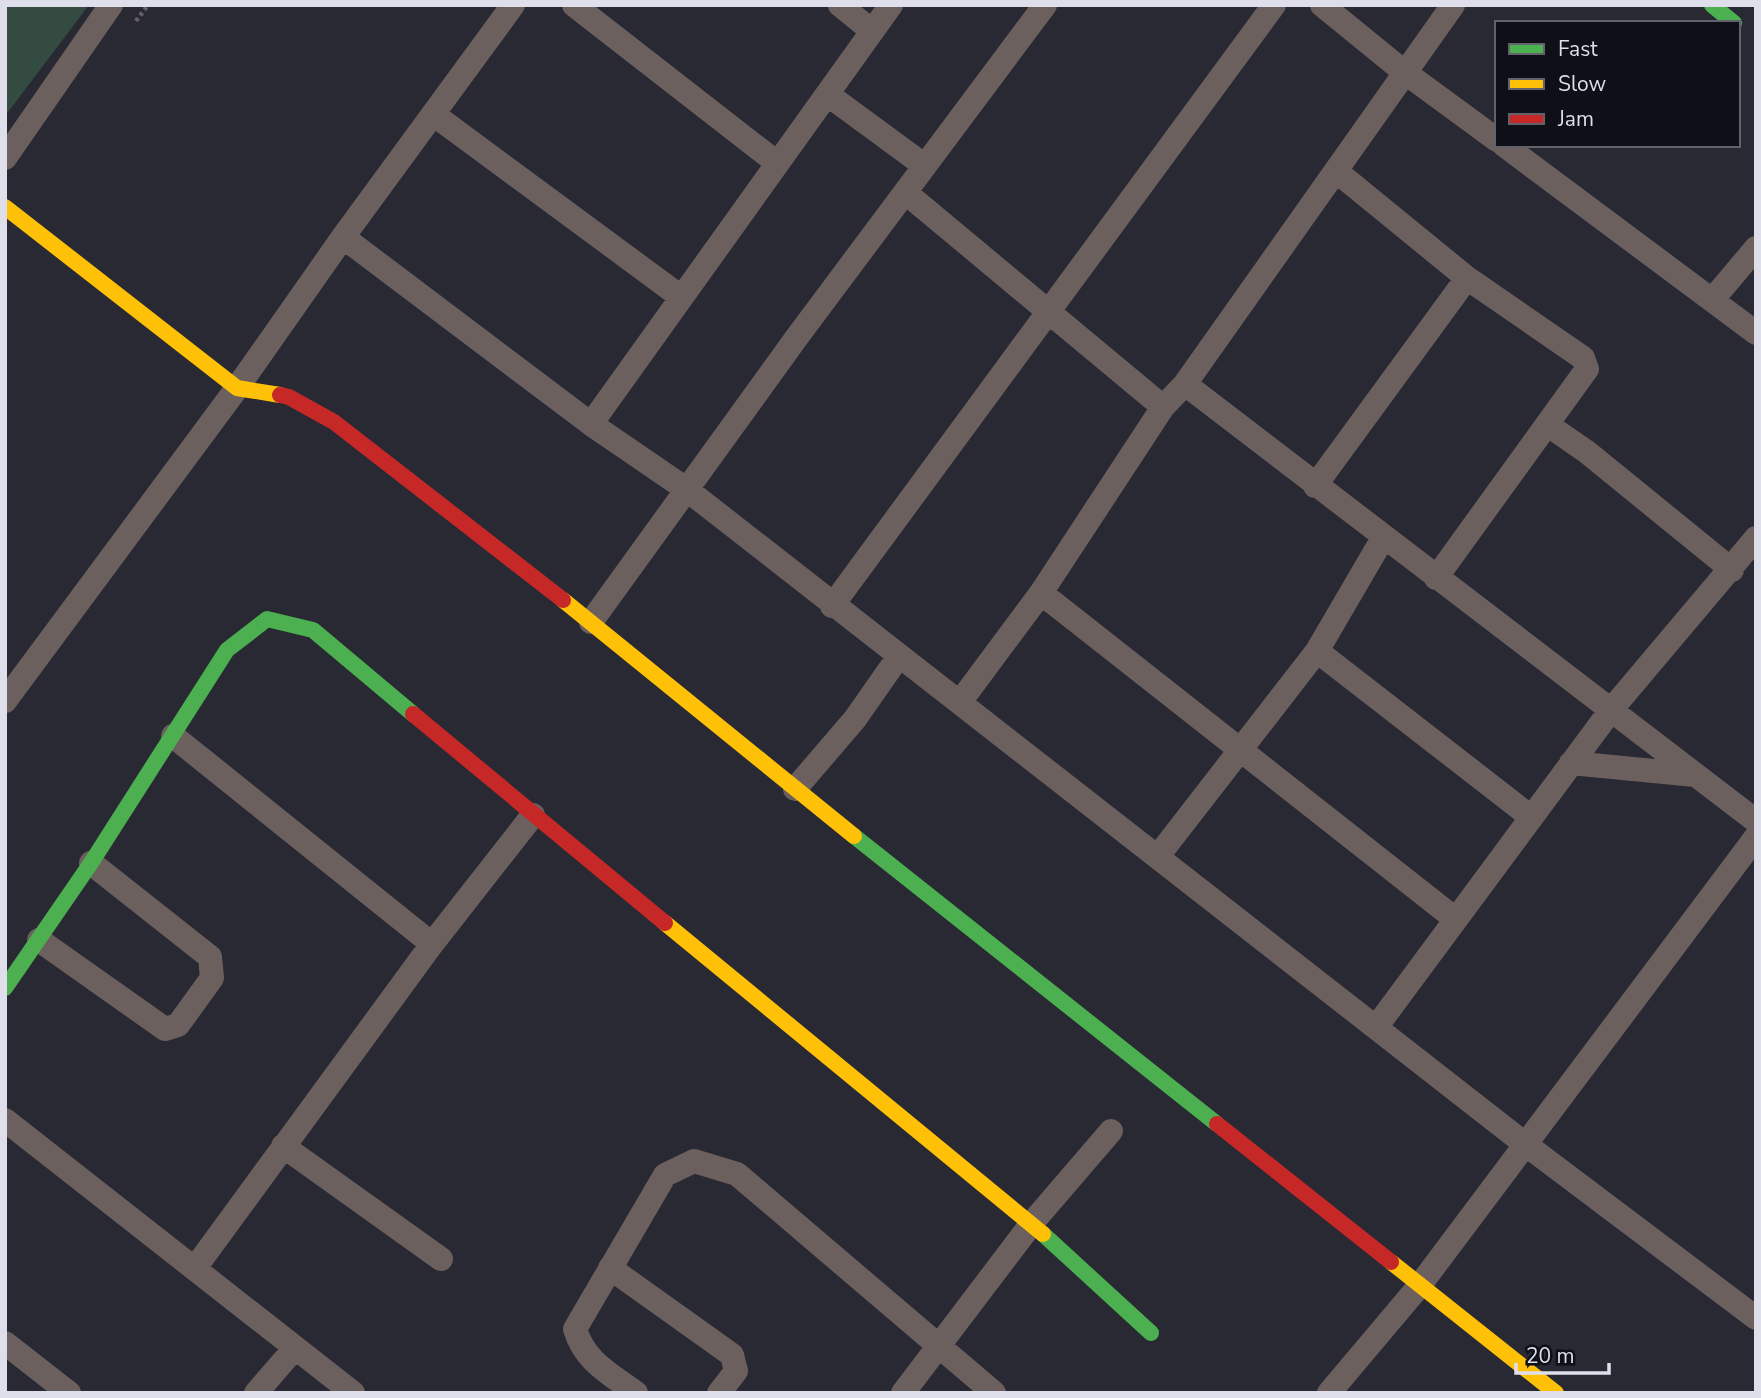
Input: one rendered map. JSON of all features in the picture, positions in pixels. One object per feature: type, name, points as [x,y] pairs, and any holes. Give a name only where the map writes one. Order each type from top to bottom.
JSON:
[{"type":"street","points":[[5,158],[111,5]]},
{"type":"street","points":[[574,5],[777,163]]},
{"type":"street","points":[[840,5],[872,31]]},
{"type":"street","points":[[591,424],[891,5]]},
{"type":"street","points":[[591,622],[686,489],[1045,5]]},
{"type":"street","points":[[832,606],[1047,310],[1274,5]]},
{"type":"street","points":[[1322,5],[1403,71],[1495,139]]},
{"type":"street","points":[[960,702],[1041,593],[1163,407],[1185,384],[1452,5]]},
{"type":"street","points":[[1712,5],[1732,21]]},
{"type":"street","points":[[5,701],[237,388],[506,8]]},
{"type":"street","points":[[827,94],[925,166]]},
{"type":"street","points":[[433,114],[681,297]]},
{"type":"street","points":[[1507,147],[1756,333]]},
{"type":"street","points":[[1336,171],[1467,278],[1583,358],[1587,369],[1436,578]]},
{"type":"street","points":[[906,193],[1163,407]]},
{"type":"street","points":[[5,207],[237,388],[289,397],[334,422],[591,622],[795,789],[1556,1393]]},
{"type":"street","points":[[343,237],[591,424],[686,489],[832,606],[960,702],[1525,1144],[1756,1318]]},
{"type":"street","points":[[1713,299],[1756,248]]},
{"type":"street","points":[[1315,486],[1467,278]]},
{"type":"street","points":[[1185,384],[1756,821]]},
{"type":"street","points":[[1548,425],[1587,452],[1732,570]]},
{"type":"street","points":[[1158,856],[1317,651],[1383,538]]},
{"type":"street","points":[[1377,1026],[1454,918],[1611,710],[1732,570],[1756,538]]},
{"type":"street","points":[[1041,593],[1239,752],[1454,918]]},
{"type":"street","points":[[5,988],[90,863],[227,650],[267,619],[313,630],[533,816],[1032,1223],[1151,1333]]},
{"type":"street","points":[[1317,651],[1531,817]]},
{"type":"street","points":[[795,789],[855,719],[899,656]]},
{"type":"street","points":[[173,736],[432,944]]},
{"type":"street","points":[[1571,763],[1695,775]]},
{"type":"street","points":[[195,1268],[432,944],[533,816]]},
{"type":"street","points":[[1329,1393],[1420,1285],[1756,837]]},
{"type":"street","points":[[39,940],[165,1029],[178,1025],[212,978],[210,957],[90,863]]},
{"type":"street","points":[[5,1120],[353,1393]]},
{"type":"street","points":[[903,1393],[1032,1223],[1111,1131]]},
{"type":"street","points":[[283,1146],[441,1259]]},
{"type":"street","points":[[636,1393],[581,1349],[575,1329],[664,1175],[694,1161],[737,1174],[994,1393]]},
{"type":"street","points":[[610,1268],[732,1355],[736,1371],[719,1393]]},
{"type":"street","points":[[5,1343],[69,1393]]},
{"type":"street","points":[[256,1393],[295,1348]]},
{"type":"green space","points":[[5,5],[89,5],[5,116]]},
{"type":"traffic: fast","points":[[1712,5],[1732,21]]},
{"type":"traffic: fast","points":[[5,988],[91,863],[227,650],[267,619],[313,630],[413,714]]},
{"type":"traffic: fast","points":[[854,836],[1217,1124]]},
{"type":"traffic: fast","points":[[1043,1234],[1151,1333]]},
{"type":"traffic: slow","points":[[5,207],[237,388],[280,395]]},
{"type":"traffic: slow","points":[[563,600],[854,836]]},
{"type":"traffic: slow","points":[[665,923],[1043,1234]]},
{"type":"traffic: slow","points":[[1391,1262],[1556,1393]]},
{"type":"traffic: jam","points":[[280,395],[289,397],[334,422],[563,600]]},
{"type":"traffic: jam","points":[[413,714],[665,923]]},
{"type":"traffic: jam","points":[[1217,1124],[1391,1262]]}]
